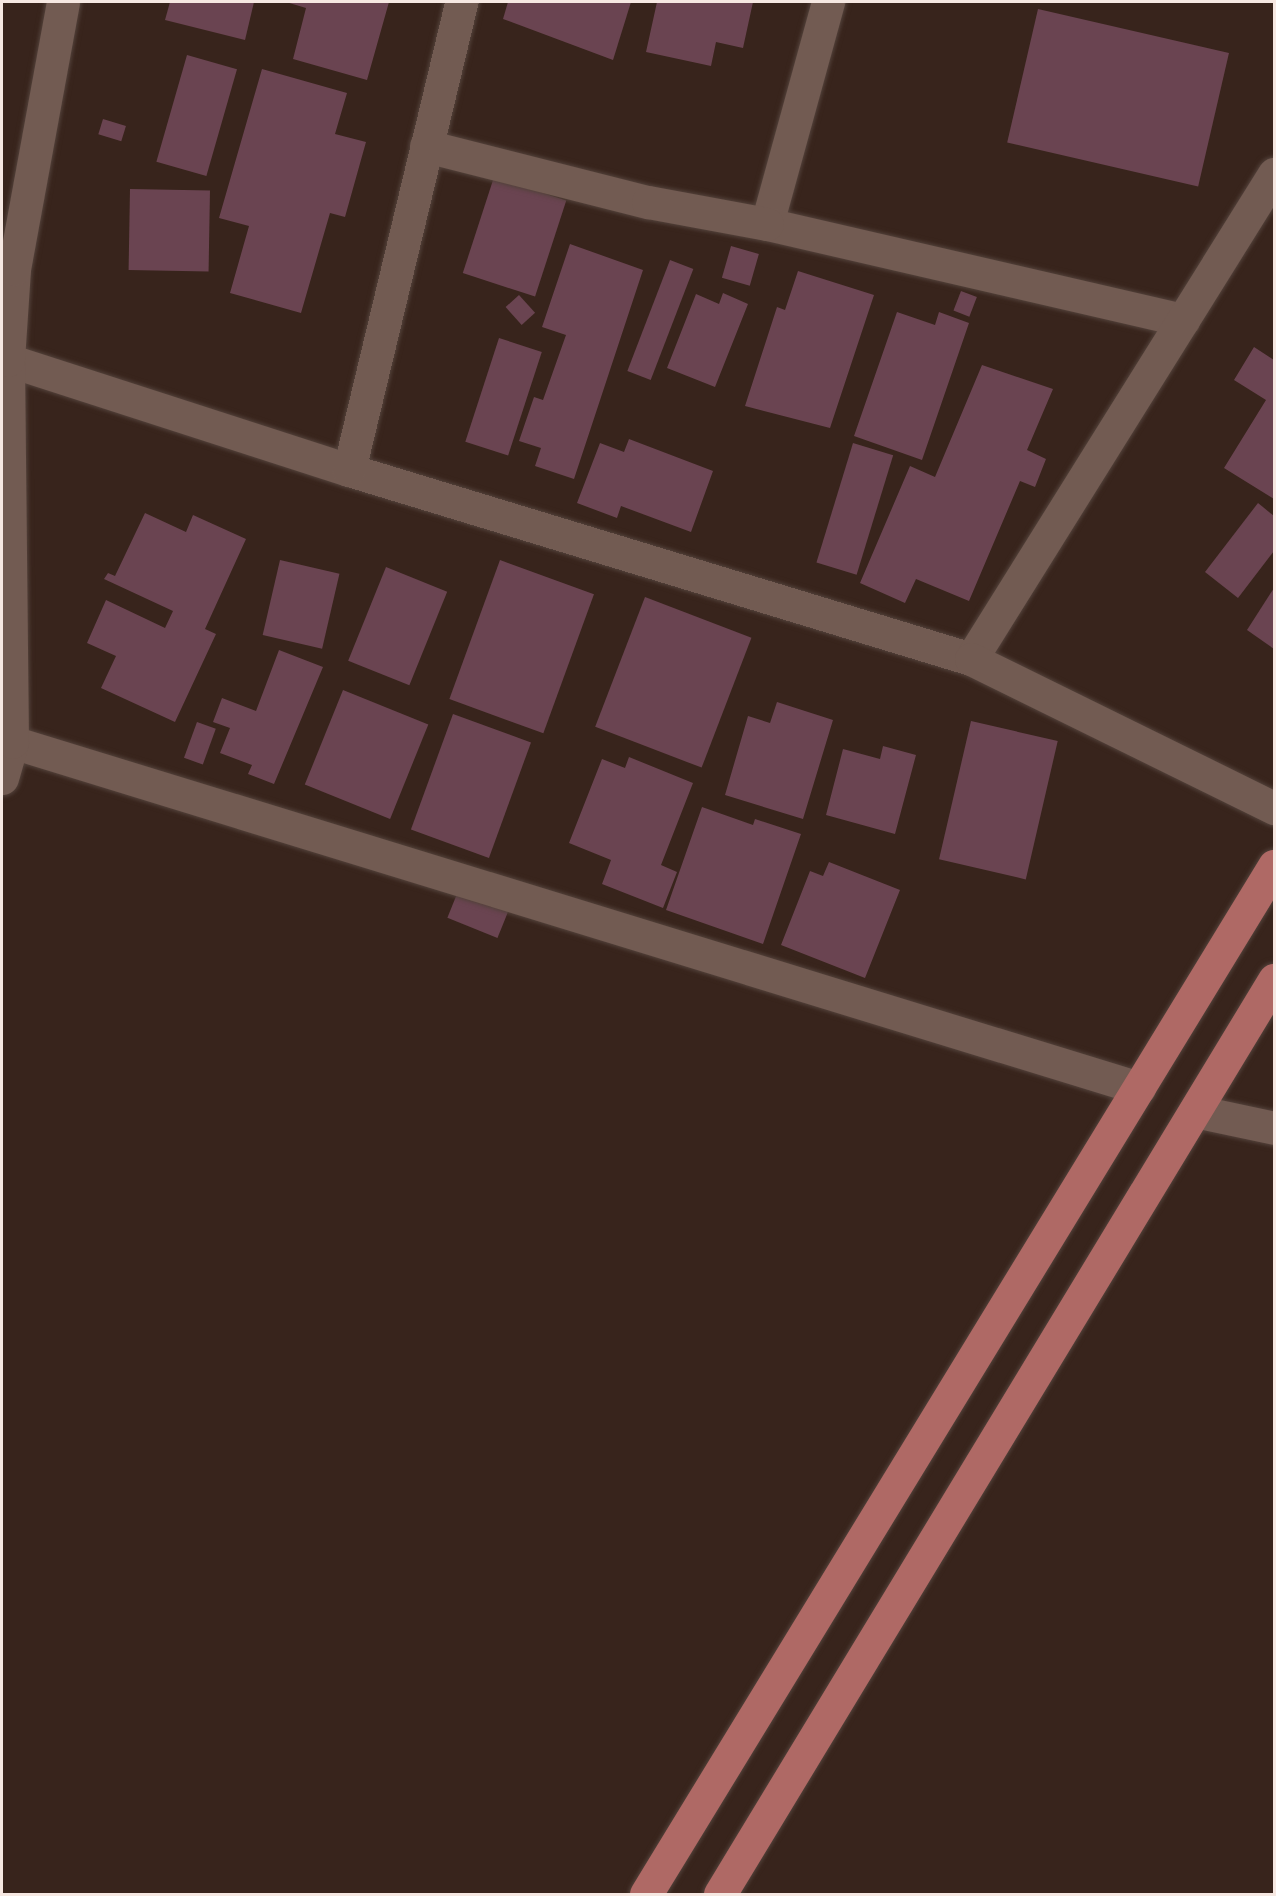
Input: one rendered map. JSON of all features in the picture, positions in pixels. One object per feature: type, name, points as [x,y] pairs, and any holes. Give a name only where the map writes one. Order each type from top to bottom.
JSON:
[{"type":"main road","points":[[646,1894],[1275,866]]},
{"type":"main road","points":[[720,1894],[1275,980]]},
{"type":"street","points":[[2,777],[12,742],[9,360],[14,269],[14,197],[63,2]]},
{"type":"street","points":[[350,470],[461,2]]},
{"type":"street","points":[[767,224],[828,2]]},
{"type":"street","points":[[426,146],[648,202],[767,224],[1184,320]]},
{"type":"street","points":[[971,659],[1275,174]]},
{"type":"street","points":[[9,360],[350,470],[971,659],[1275,808]]},
{"type":"street","points":[[12,742],[1139,1088]]},
{"type":"street","points":[[1195,1111],[1275,1128]]},
{"type":"building","points":[[170,2],[254,2],[245,40],[165,20]]},
{"type":"building","points":[[286,2],[389,2],[367,80],[293,59],[306,8]]},
{"type":"building","points":[[508,2],[631,2],[613,60],[503,19]]},
{"type":"building","points":[[657,2],[753,2],[743,48],[716,42],[711,66],[646,52]]},
{"type":"building","points":[[1038,9],[1229,53],[1198,187],[1007,142]]},
{"type":"building","points":[[187,55],[237,69],[206,176],[156,162]]},
{"type":"building","points":[[262,69],[347,93],[335,134],[366,142],[345,217],[330,213],[301,313],[230,293],[249,226],[219,218]]},
{"type":"building","points":[[103,119],[126,126],[121,141],[98,134]]},
{"type":"building","points":[[494,177],[566,200],[535,297],[463,273]]},
{"type":"building","points":[[130,189],[210,190],[209,271],[129,270]]},
{"type":"building","points":[[570,244],[643,270],[574,479],[535,466],[541,448],[519,441],[534,397],[543,400],[566,335],[542,327]]},
{"type":"building","points":[[731,246],[759,254],[750,286],[722,278]]},
{"type":"building","points":[[670,260],[693,269],[651,380],[627,371]]},
{"type":"building","points":[[798,271],[874,295],[830,428],[745,406],[777,307],[785,310]]},
{"type":"building","points":[[961,291],[977,297],[969,317],[953,311]]},
{"type":"building","points":[[723,293],[748,304],[715,387],[667,368],[696,294],[719,304]]},
{"type":"building","points":[[519,295],[535,313],[522,325],[506,307]]},
{"type":"building","points":[[897,312],[935,325],[939,312],[969,323],[922,460],[854,436]]},
{"type":"building","points":[[499,338],[542,352],[508,456],[465,442]]},
{"type":"building","points":[[1254,347],[1274,360],[1274,499],[1224,468],[1266,400],[1234,380]]},
{"type":"building","points":[[982,365],[1053,389],[1027,450],[1046,459],[1035,487],[1020,481],[969,601],[916,579],[905,603],[860,583],[910,466],[935,477]]},
{"type":"building","points":[[629,439],[713,471],[691,532],[621,506],[617,518],[577,503],[600,443],[624,452]]},
{"type":"building","points":[[853,443],[893,455],[857,575],[816,563]]},
{"type":"building","points":[[1258,503],[1274,516],[1274,551],[1238,598],[1205,572]]},
{"type":"building","points":[[145,513],[186,532],[193,515],[246,539],[205,629],[216,634],[175,722],[101,688],[116,656],[87,643],[106,600],[165,628],[173,611],[104,579],[108,573],[115,576]]},
{"type":"building","points":[[280,560],[339,574],[322,649],[263,635]]},
{"type":"building","points":[[500,560],[594,594],[543,733],[449,699]]},
{"type":"building","points":[[386,567],[447,592],[409,685],[348,661]]},
{"type":"building","points":[[1274,588],[1274,649],[1247,630]]},
{"type":"building","points":[[645,597],[751,638],[702,768],[595,727]]},
{"type":"building","points":[[279,650],[323,667],[274,784],[248,774],[252,765],[220,753],[230,728],[213,722],[222,698],[256,711]]},
{"type":"building","points":[[343,690],[428,724],[390,819],[305,785]]},
{"type":"building","points":[[777,702],[833,720],[803,819],[725,795],[748,716],[770,723]]},
{"type":"building","points":[[453,714],[531,742],[489,858],[411,830]]},
{"type":"building","points":[[971,721],[1058,741],[1026,879],[939,859]]},
{"type":"building","points":[[197,722],[216,729],[203,765],[184,758]]},
{"type":"building","points":[[883,746],[916,755],[895,834],[826,815],[843,749],[880,759]]},
{"type":"building","points":[[629,757],[693,783],[661,865],[677,872],[663,908],[602,884],[611,860],[569,843],[602,759],[625,768]]},
{"type":"building","points":[[702,807],[753,825],[755,819],[801,834],[763,944],[666,910]]},
{"type":"building","points":[[829,862],[900,890],[865,978],[781,945],[810,871],[823,876]]},
{"type":"building","points":[[459,889],[509,909],[497,938],[447,918]]}]
